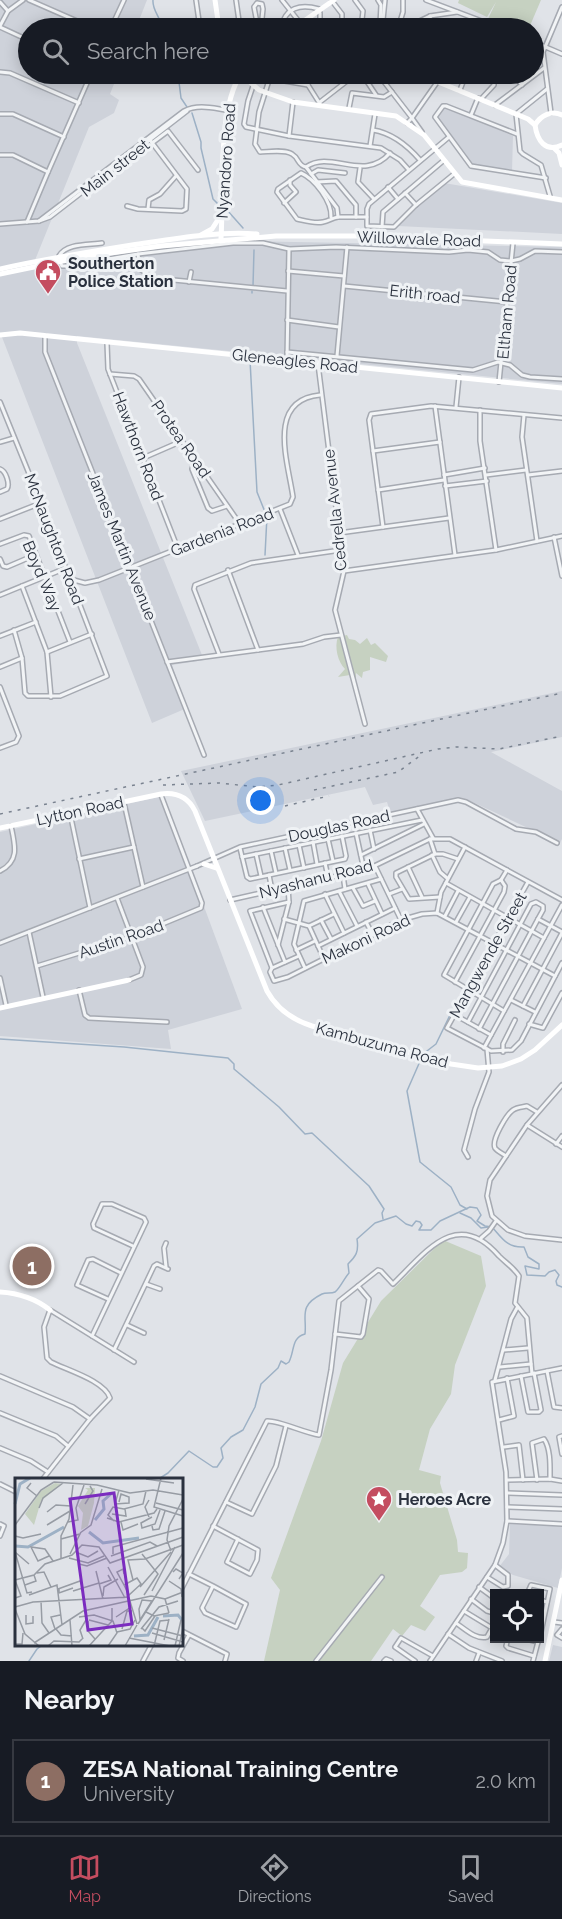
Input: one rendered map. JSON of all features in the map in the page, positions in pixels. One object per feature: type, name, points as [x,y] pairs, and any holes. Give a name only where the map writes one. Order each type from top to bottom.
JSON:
[{"type":"street","points":[[18,35],[0,27],[8,12],[22,0]]},
{"type":"street","points":[[29,0],[70,18]]},
{"type":"street","points":[[196,0],[199,18]]},
{"type":"street","points":[[215,0],[218,18]]},
{"type":"street","points":[[236,0],[239,18]]},
{"type":"street","points":[[282,0],[295,18]]},
{"type":"street","points":[[355,0],[363,11],[362,18]]},
{"type":"street","points":[[378,0],[382,6],[381,18]]},
{"type":"street","points":[[383,18],[385,0]]},
{"type":"street","points":[[401,18],[403,0]]},
{"type":"street","points":[[426,0],[474,18]]},
{"type":"street","points":[[115,18],[123,1]]},
{"type":"street","points":[[312,18],[333,1],[342,14],[342,18]]},
{"type":"street","points":[[0,2],[8,12]]},
{"type":"street","points":[[257,18],[254,7],[256,3],[264,7],[261,18]]},
{"type":"street","points":[[286,18],[302,6],[319,11]]},
{"type":"street","points":[[551,113],[545,68],[545,47],[562,7]]},
{"type":"street","points":[[319,11],[319,18]]},
{"type":"street","points":[[426,18],[459,12]]},
{"type":"street","points":[[562,46],[562,59]]},
{"type":"street","points":[[545,47],[561,53]]},
{"type":"street","points":[[0,72],[18,76]]},
{"type":"street","points":[[35,84],[79,103]]},
{"type":"street","points":[[27,222],[87,84]]},
{"type":"street","name":"Nyandoro Road","points":[[221,237],[227,110],[235,84]]},
{"type":"street","points":[[268,84],[259,113],[255,144],[258,151],[289,153],[311,174],[337,208],[338,217]]},
{"type":"street","points":[[303,84],[308,85],[320,104]]},
{"type":"street","points":[[320,104],[343,84]]},
{"type":"street","points":[[369,84],[376,95]]},
{"type":"street","points":[[386,84],[443,161],[465,183],[562,200]]},
{"type":"street","points":[[407,123],[436,84]]},
{"type":"street","points":[[445,84],[536,122]]},
{"type":"street","points":[[460,90],[463,84]]},
{"type":"street","points":[[471,115],[480,99],[494,84]]},
{"type":"street","points":[[495,105],[522,85]]},
{"type":"street","points":[[409,170],[382,148],[257,130],[245,126],[248,101],[253,86],[264,93],[293,102],[396,116],[424,135]]},
{"type":"street","points":[[516,114],[547,89]]},
{"type":"street","points":[[349,109],[352,93],[386,97],[392,92]]},
{"type":"street","points":[[289,135],[293,102]]},
{"type":"street","points":[[517,134],[446,106],[443,106],[435,118],[471,166],[546,178]]},
{"type":"street","name":"Main street","points":[[0,224],[39,221],[50,217],[193,107],[227,110]]},
{"type":"street","points":[[370,146],[375,112]]},
{"type":"street","points":[[536,122],[551,113],[562,116]]},
{"type":"street","points":[[0,114],[13,114],[64,137]]},
{"type":"street","points":[[516,114],[521,153],[541,165],[551,198]]},
{"type":"street","points":[[536,122],[539,141],[554,148],[562,161]]},
{"type":"street","points":[[373,130],[389,134],[420,159]]},
{"type":"street","points":[[127,206],[186,210],[188,191],[150,141],[168,131],[198,170]]},
{"type":"street","points":[[449,136],[374,199],[367,207],[368,226],[394,226],[454,174]]},
{"type":"street","points":[[554,148],[562,145]]},
{"type":"street","points":[[367,217],[338,217],[325,222],[297,219],[277,192],[283,184],[301,173],[305,167],[318,162],[360,167],[382,160],[390,153]]},
{"type":"street","points":[[0,155],[13,155],[48,172]]},
{"type":"street","points":[[382,227],[383,213],[443,161]]},
{"type":"street","points":[[360,167],[358,182],[374,199]]},
{"type":"street","points":[[311,174],[318,170],[345,173]]},
{"type":"street","points":[[301,173],[308,176],[332,209],[331,218]]},
{"type":"street","points":[[148,209],[149,200],[160,194],[176,176]]},
{"type":"street","points":[[284,203],[296,192],[290,185],[290,180]]},
{"type":"street","points":[[316,182],[336,181],[356,205],[356,217]]},
{"type":"street","points":[[388,187],[398,199]]},
{"type":"street","points":[[405,193],[416,205]]},
{"type":"street","points":[[196,237],[212,229],[222,212]]},
{"type":"street","points":[[222,227],[230,235]]},
{"type":"street","name":"Willowvale Road","points":[[0,275],[59,259],[230,235],[276,236]]},
{"type":"street","name":"Willowvale Road","points":[[0,269],[196,237],[362,236],[562,244]]},
{"type":"street","points":[[102,243],[73,246],[62,251],[59,259],[62,266],[233,243],[263,243],[289,249],[347,248],[447,252],[468,250],[488,252],[500,260],[512,261],[538,251],[562,252]]},
{"type":"street","name":"Eltham Road","points":[[499,382],[513,243]]},
{"type":"street","points":[[337,357],[347,248]]},
{"type":"street","points":[[287,361],[289,249]]},
{"type":"street","points":[[138,255],[140,269],[149,277],[288,291]]},
{"type":"street","points":[[288,271],[344,276]]},
{"type":"street","points":[[189,282],[191,272]]},
{"type":"street","name":"Erith road","points":[[344,286],[507,302]]},
{"type":"street","points":[[286,320],[339,327]]},
{"type":"street","points":[[0,329],[18,333]]},
{"type":"street","name":"Gleneagles Road","points":[[0,336],[29,334]]},
{"type":"street","name":"Gleneagles Road","points":[[0,336],[29,334],[562,388]]},
{"type":"street","name":"James Martin Avenue","points":[[45,336],[45,352],[204,755]]},
{"type":"street","name":"Hawthorn Road","points":[[107,343],[107,364],[110,374],[178,549]]},
{"type":"street","points":[[287,352],[473,370],[502,362],[530,377],[562,379]]},
{"type":"street","name":"Cedrella Avenue","points":[[318,364],[344,571],[334,607],[365,724]]},
{"type":"street","name":"Protea Road","points":[[110,374],[139,379],[240,524]]},
{"type":"street","points":[[456,407],[459,377]]},
{"type":"street","name":"Gardenia Road","points":[[70,579],[85,583],[99,580],[290,504],[293,497],[286,451],[285,422],[299,401],[306,397],[321,395]]},
{"type":"street","name":"McNaughton Road","points":[[0,402],[107,676],[63,695],[51,697]]},
{"type":"street","points":[[435,406],[455,555]]},
{"type":"street","points":[[383,526],[369,415],[435,406],[562,418]]},
{"type":"street","points":[[480,410],[479,433],[496,550]]},
{"type":"street","points":[[0,417],[5,415]]},
{"type":"street","points":[[524,415],[522,437],[537,541]]},
{"type":"street","points":[[0,442],[14,438]]},
{"type":"street","points":[[143,458],[182,441]]},
{"type":"street","points":[[373,451],[440,442]]},
{"type":"street","points":[[195,460],[192,469],[208,508],[212,511],[227,506]]},
{"type":"street","points":[[444,475],[485,468]]},
{"type":"street","points":[[0,469],[3,470],[9,486],[0,492]]},
{"type":"street","points":[[486,475],[526,470]]},
{"type":"street","points":[[527,475],[562,471]]},
{"type":"street","points":[[378,490],[444,480]]},
{"type":"street","points":[[445,486],[487,481]]},
{"type":"street","points":[[0,519],[41,503]]},
{"type":"street","points":[[280,509],[298,555]]},
{"type":"street","points":[[339,533],[449,518]]},
{"type":"street","name":"Boyd Way","points":[[0,544],[28,536],[70,642]]},
{"type":"street","points":[[344,571],[496,550],[562,536]]},
{"type":"street","points":[[554,537],[562,576]]},
{"type":"street","points":[[219,654],[194,587],[198,582],[250,563],[341,550]]},
{"type":"street","points":[[0,559],[3,566],[7,567],[35,555]]},
{"type":"street","points":[[0,595],[66,568]]},
{"type":"street","points":[[228,570],[258,650]]},
{"type":"street","points":[[14,630],[22,658],[25,693],[30,697],[51,697],[47,652],[22,586]]},
{"type":"street","points":[[0,636],[36,622]]},
{"type":"street","points":[[47,652],[92,634]]},
{"type":"street","points":[[167,662],[303,644],[324,637],[341,635]]},
{"type":"street","points":[[0,667],[22,658]]},
{"type":"street","points":[[0,687],[1,695],[19,736],[16,742],[0,748]]},
{"type":"street","points":[[161,794],[189,870]]},
{"type":"street","name":"Lytton Road","points":[[0,828],[161,794]]},
{"type":"street","name":"Kambuzuma Road","points":[[161,794],[175,794],[189,802],[195,811],[216,858],[230,900]]},
{"type":"street","name":"Douglas Road","points":[[0,943],[240,848],[458,800],[519,830],[536,832],[557,843]]},
{"type":"street","points":[[124,801],[143,887]]},
{"type":"street","points":[[417,809],[431,838],[440,872],[448,879]]},
{"type":"street","points":[[70,813],[90,908]]},
{"type":"street","points":[[242,857],[370,830],[423,822]]},
{"type":"street","points":[[361,855],[423,822]]},
{"type":"street","points":[[0,871],[11,864],[16,853],[11,826]]},
{"type":"street","points":[[370,830],[374,849]]},
{"type":"street","points":[[356,833],[364,870]]},
{"type":"street","points":[[240,848],[247,877],[250,879],[345,859],[342,836]]},
{"type":"street","points":[[431,838],[448,838],[562,900]]},
{"type":"street","name":"Nyashanu Road","points":[[230,900],[364,870],[431,838]]},
{"type":"street","points":[[328,839],[333,861]]},
{"type":"street","points":[[313,842],[318,865]]},
{"type":"street","points":[[299,845],[304,868]]},
{"type":"street","points":[[79,860],[134,847]]},
{"type":"street","points":[[465,847],[440,897],[437,913],[555,976]]},
{"type":"street","points":[[285,848],[290,870]]},
{"type":"street","points":[[271,851],[276,874]]},
{"type":"street","points":[[256,854],[261,877]]},
{"type":"street","points":[[440,897],[409,899],[396,873],[434,855],[443,854],[458,859]]},
{"type":"street","name":"Kambuzuma Road","points":[[216,858],[218,869],[267,991],[277,1005],[291,1017],[312,1026],[472,1068],[488,1068],[516,1061],[562,1025]]},
{"type":"street","name":"Douglas Road","points":[[197,866],[216,858]]},
{"type":"street","points":[[325,863],[328,877]]},
{"type":"street","points":[[204,864],[218,869]]},
{"type":"street","points":[[375,866],[401,920]]},
{"type":"street","points":[[408,867],[422,897]]},
{"type":"street","name":"Austin Road","points":[[37,966],[131,937],[200,910],[202,907],[189,870]]},
{"type":"street","points":[[504,1011],[444,977],[444,974],[493,884],[501,880],[507,870]]},
{"type":"street","points":[[343,874],[345,890]]},
{"type":"street","points":[[269,875],[272,890]]},
{"type":"street","points":[[305,968],[294,941],[304,901],[368,885],[381,879]]},
{"type":"street","points":[[455,982],[505,890],[501,880]]},
{"type":"street","name":"Mangwende Street","points":[[486,1049],[447,1028],[528,882]]},
{"type":"street","points":[[446,883],[544,938]]},
{"type":"street","points":[[368,885],[382,914]]},
{"type":"street","points":[[278,945],[289,902],[288,887]]},
{"type":"street","points":[[353,888],[363,906],[375,901]]},
{"type":"street","points":[[389,894],[402,888]]},
{"type":"street","points":[[444,916],[458,890]]},
{"type":"street","points":[[339,891],[357,926]]},
{"type":"street","points":[[325,894],[344,933]]},
{"type":"street","points":[[456,922],[470,897]]},
{"type":"street","points":[[0,978],[3,1008],[129,980],[141,975],[144,967],[117,898]]},
{"type":"street","points":[[289,902],[250,910],[272,968],[299,956]]},
{"type":"street","points":[[468,1022],[533,902],[543,906],[543,910],[479,1029]]},
{"type":"street","points":[[468,1157],[464,1150],[475,1109],[488,1076],[486,1049],[491,1035],[562,905]]},
{"type":"street","points":[[263,907],[285,962]]},
{"type":"street","points":[[318,946],[395,908]]},
{"type":"street","name":"Makoni Road","points":[[272,968],[271,973],[276,982],[401,920],[422,914],[437,913]]},
{"type":"street","points":[[309,926],[334,914]]},
{"type":"street","points":[[284,919],[309,926],[324,959]]},
{"type":"street","points":[[523,1006],[562,933],[538,919]]},
{"type":"street","points":[[321,920],[331,939]]},
{"type":"street","points":[[366,922],[373,935]]},
{"type":"street","points":[[29,932],[44,999]]},
{"type":"street","points":[[296,950],[315,940]]},
{"type":"street","points":[[486,1049],[502,1052],[517,1047],[562,965]]},
{"type":"street","points":[[79,990],[85,1015],[88,1018],[168,1022]]},
{"type":"street","points":[[529,1024],[543,1028],[562,993]]},
{"type":"street","points":[[511,1000],[535,1012]]},
{"type":"street","points":[[455,1015],[491,1035]]},
{"type":"street","points":[[502,1052],[503,1044],[515,1020]]},
{"type":"street","points":[[562,1085],[527,1125],[491,1178],[487,1188],[489,1206],[496,1221],[517,1234],[562,1240]]},
{"type":"street","points":[[506,1156],[495,1148],[494,1143],[498,1131],[511,1112],[527,1106],[537,1112]]},
{"type":"street","points":[[527,1125],[562,1147]]},
{"type":"street","points":[[556,1144],[562,1136]]},
{"type":"street","points":[[92,1336],[145,1220],[112,1204],[102,1204],[93,1224],[94,1228],[133,1246]]},
{"type":"street","points":[[481,1238],[496,1221]]},
{"type":"street","points":[[183,1586],[267,1421],[319,1435],[339,1301],[378,1270],[393,1284],[444,1237],[465,1234],[481,1238],[493,1247],[519,1276],[515,1301],[517,1308],[527,1318],[528,1348],[541,1410],[539,1412],[528,1412],[521,1376]]},
{"type":"street","points":[[114,1350],[155,1265],[167,1268],[164,1248],[166,1243]]},
{"type":"street","points":[[108,1300],[77,1285],[88,1260],[93,1259],[121,1273]]},
{"type":"street","points":[[146,1284],[160,1290]]},
{"type":"street","points":[[335,1334],[361,1337],[363,1334],[369,1299],[358,1286]]},
{"type":"street","points":[[0,1292],[29,1298],[134,1362]]},
{"type":"street","points":[[430,1661],[495,1565],[503,1543],[507,1521],[504,1447],[492,1384],[500,1367],[511,1319],[517,1308]]},
{"type":"street","points":[[43,1478],[90,1419],[111,1398],[96,1382],[51,1362],[47,1358],[44,1327],[50,1310]]},
{"type":"street","points":[[127,1325],[144,1333]]},
{"type":"street","points":[[504,1350],[528,1348]]},
{"type":"street","points":[[500,1367],[531,1364]]},
{"type":"street","points":[[495,1380],[562,1369]]},
{"type":"street","points":[[548,1371],[554,1408],[562,1408]]},
{"type":"street","points":[[0,1376],[73,1407],[90,1419]]},
{"type":"street","points":[[499,1420],[514,1416],[507,1378]]},
{"type":"street","points":[[0,1413],[56,1436],[68,1446]]},
{"type":"street","points":[[226,1502],[252,1514],[276,1466],[286,1426]]},
{"type":"street","points":[[562,1436],[559,1437],[562,1454]]},
{"type":"street","points":[[537,1480],[532,1443],[544,1439],[549,1456],[550,1479]]},
{"type":"street","points":[[504,1447],[519,1445],[523,1480]]},
{"type":"street","points":[[0,1448],[31,1461],[48,1472]]},
{"type":"street","points":[[506,1480],[562,1481]]},
{"type":"street","points":[[0,1484],[15,1492]]},
{"type":"street","points":[[506,1493],[562,1495]]},
{"type":"street","points":[[506,1507],[562,1509]]},
{"type":"street","points":[[507,1521],[562,1524]]},
{"type":"street","points":[[0,1524],[4,1527],[0,1536]]},
{"type":"street","points":[[213,1526],[238,1539],[258,1550],[257,1560],[250,1574],[227,1562],[238,1539]]},
{"type":"street","points":[[487,1577],[503,1587],[508,1586],[508,1575],[495,1565]]},
{"type":"street","points":[[189,1574],[213,1586],[246,1604],[236,1627],[205,1613],[202,1608],[213,1586]]},
{"type":"street","points":[[316,1661],[382,1577]]},
{"type":"street","points":[[545,1661],[562,1580]]},
{"type":"street","points":[[529,1589],[531,1585],[550,1589],[545,1614]]},
{"type":"street","points":[[479,1587],[490,1595]]},
{"type":"street","points":[[471,1599],[490,1612]]},
{"type":"street","points":[[456,1623],[481,1639],[487,1637],[492,1628],[464,1611]]},
{"type":"street","points":[[554,1622],[562,1623]]},
{"type":"street","points":[[562,1629],[558,1635],[562,1638]]},
{"type":"street","points":[[183,1632],[226,1654],[225,1661]]},
{"type":"street","points":[[448,1634],[479,1653],[502,1661]]},
{"type":"street","points":[[183,1646],[189,1635]]},
{"type":"street","points":[[415,1661],[395,1647],[401,1638],[433,1656]]},
{"type":"street","points":[[507,1643],[508,1648],[534,1659],[538,1643]]},
{"type":"street","points":[[143,1661],[151,1646]]},
{"type":"street","points":[[183,1646],[178,1658],[183,1661]]},
{"type":"street","points":[[476,1661],[479,1653]]},
{"type":"street","points":[[384,1661],[388,1659],[391,1661]]},
{"type":"shaded area","points":[[0,0],[147,0],[140,18],[18,18],[18,84],[114,84],[110,94],[119,100],[114,113],[89,127],[31,270],[133,253],[241,241],[562,247],[562,384],[77,336],[77,343],[204,660],[172,665],[187,708],[152,723],[0,332]]},
{"type":"shaded area","points":[[443,106],[513,136],[512,172],[472,165],[435,118]]},
{"type":"shaded area","points":[[444,183],[562,203],[562,234],[398,226]]},
{"type":"shaded area","points":[[562,691],[562,737],[491,752],[562,791],[562,839],[560,843],[466,799],[390,812],[387,802],[373,805],[365,787],[205,821],[181,771]]},
{"type":"shaded area","points":[[163,796],[242,1009],[168,1030],[171,1049],[0,1036],[0,832]]},
{"type":"shaded area","points":[[510,1524],[562,1526],[562,1568],[558,1588],[513,1575],[499,1567],[509,1554]]},
{"type":"shaded area","points":[[553,1645],[562,1647],[562,1661],[549,1661]]},
{"type":"green space","points":[[459,0],[541,0],[533,18],[488,18],[496,2],[487,17],[458,3]]},
{"type":"green space","points":[[347,635],[349,639],[360,644],[367,638],[371,645],[375,643],[388,656],[386,662],[370,657],[370,670],[363,672],[362,678],[356,673],[356,682],[350,675],[338,677],[345,669],[337,654],[336,645],[338,637]]},
{"type":"green space","points":[[443,1240],[481,1256],[486,1286],[455,1365],[451,1394],[430,1429],[419,1470],[441,1476],[440,1483],[457,1540],[458,1552],[468,1553],[467,1568],[462,1572],[440,1575],[420,1606],[435,1617],[425,1631],[411,1625],[402,1636],[393,1629],[371,1661],[264,1661],[280,1590],[271,1578],[321,1441],[343,1363],[381,1301]]},
{"type":"waterway","points":[[153,0],[159,18]]},
{"type":"waterway","points":[[179,84],[181,98],[187,107]]},
{"type":"waterway","points":[[192,113],[201,142],[213,199],[218,204]]},
{"type":"waterway","points":[[227,210],[243,228]]},
{"type":"waterway","points":[[253,286],[254,250]]},
{"type":"waterway","points":[[250,360],[257,492],[265,512]]},
{"type":"waterway","points":[[265,555],[267,516]]},
{"type":"waterway","points":[[423,1054],[436,1044],[451,1013]]},
{"type":"waterway","points":[[0,1039],[124,1047],[228,1058],[234,1064],[234,1069],[279,1107],[305,1134],[312,1133],[369,1186],[384,1209],[383,1219]]},
{"type":"waterway","points":[[421,1059],[407,1091],[420,1162],[451,1187],[460,1205],[467,1209]]},
{"type":"waterway","points":[[160,1478],[189,1451],[213,1467],[217,1467],[223,1458],[221,1448],[231,1437],[243,1430],[255,1407],[261,1384],[278,1368],[281,1361],[286,1364],[289,1362],[295,1341],[305,1334],[307,1307],[314,1298],[337,1291],[349,1273],[348,1264],[356,1253],[357,1239],[375,1223],[396,1216],[412,1226],[416,1221],[420,1222],[422,1225],[419,1230],[431,1230],[440,1221],[470,1207],[477,1208],[481,1215],[477,1221],[492,1227],[509,1244],[524,1247],[528,1257],[539,1264],[539,1269],[525,1266],[527,1275],[545,1276],[555,1270],[559,1275],[557,1285],[562,1287]]},
{"type":"waterway","points":[[460,1213],[471,1218],[481,1228],[488,1227]]},
{"type":"waterway","points":[[29,1661],[41,1646]]},
{"type":"railway","points":[[0,814],[562,693]]},
{"type":"railway","points":[[163,785],[219,783],[258,787],[278,785],[438,749],[456,747],[499,749],[562,736]]},
{"type":"railway","points":[[314,790],[398,772],[421,755]]},
{"type":"railway","points":[[285,806],[329,796]]},
{"type":"place","name":"Southerton Police Station","points":[[48,295]]},
{"type":"place","name":"ZESA National Training Centre","points":[[32,1266]]},
{"type":"place","name":"Heroes Acre","points":[[379,1522]]}]
